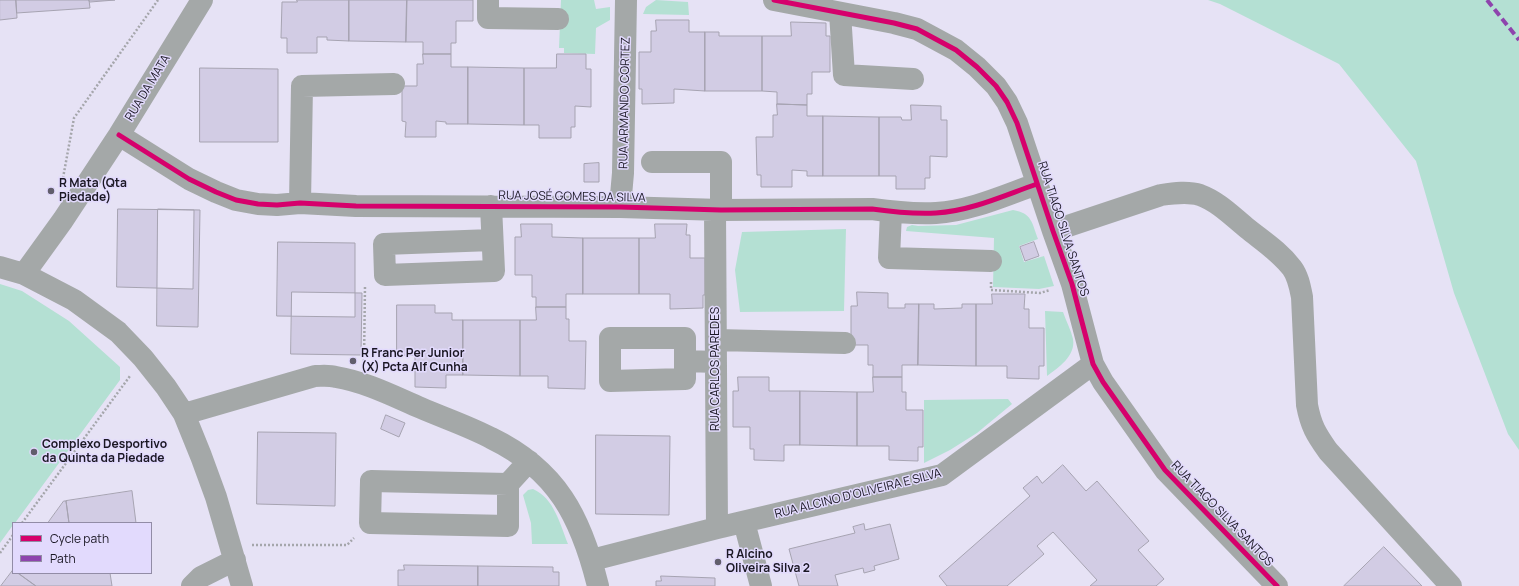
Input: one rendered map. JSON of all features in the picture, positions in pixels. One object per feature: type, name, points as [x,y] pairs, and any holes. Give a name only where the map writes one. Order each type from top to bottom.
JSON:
[{"type":"street","name":"RUA DA MATA","points":[[24,274],[63,220],[120,135],[202,0]]},
{"type":"street","points":[[488,0],[488,18],[558,20]]},
{"type":"street","name":"RUA ARMANDO CORTEZ","points":[[620,207],[624,173],[626,0]]},
{"type":"street","name":"RUA TIAGO SILVA SANTOS","points":[[774,0],[894,23],[917,29],[956,50],[977,67],[996,86],[1018,123],[1037,184],[1072,284],[1094,364],[1104,382],[1165,470],[1277,586]]},
{"type":"street","points":[[840,13],[844,75],[913,79]]},
{"type":"street","points":[[300,203],[302,86],[394,84]]},
{"type":"street","name":"RUA JOSÉ GOMES DA SILVA","points":[[120,135],[189,179],[236,200],[258,204],[277,205],[300,203],[356,206],[620,207],[718,210],[872,209],[891,212],[937,213],[970,207],[1037,184]]},
{"type":"street","name":"RUA CARLOS PAREDES","points":[[652,162],[721,162],[718,210],[716,340],[717,528]]},
{"type":"street","points":[[1053,231],[1161,196],[1174,193],[1188,193],[1200,195],[1216,202],[1272,248],[1292,269],[1299,283],[1302,297],[1308,405],[1310,420],[1315,433],[1328,451],[1451,586]]},
{"type":"street","points":[[491,206],[494,270],[385,275],[384,244],[492,240]]},
{"type":"street","points":[[891,212],[889,258],[991,260]]},
{"type":"street","points":[[0,267],[24,274],[74,300],[118,332],[143,358],[166,387],[184,414],[216,497],[242,586]]},
{"type":"street","points":[[716,340],[845,343]]},
{"type":"street","points":[[685,361],[716,362]]},
{"type":"street","name":"RUA ALCINO D'OLIVEIRA E SILVA","points":[[592,560],[717,528],[942,475],[1094,364]]},
{"type":"street","points":[[184,414],[315,376],[334,376],[363,384],[491,438],[529,461],[554,484],[569,506],[578,524],[592,560],[598,586]]},
{"type":"street","points":[[508,484],[372,481],[370,523],[508,526],[508,484],[529,461]]},
{"type":"street","points":[[744,522],[761,586]]},
{"type":"street","points":[[192,586],[201,577],[233,553]]},
{"type":"path","points":[[63,185],[63,172],[74,118],[158,0]]},
{"type":"path","points":[[992,290],[1040,293],[1072,284]]},
{"type":"path","points":[[364,290],[365,355]]},
{"type":"path","points":[[23,522],[143,358]]},
{"type":"path","points":[[0,553],[12,536]]},
{"type":"path","points":[[233,553],[273,544],[346,545]]},
{"type":"green space","points":[[561,0],[594,0],[596,9],[610,7],[610,20],[596,28],[595,54],[564,53],[564,48],[559,48]]},
{"type":"green space","points":[[656,0],[688,2],[689,15],[643,14],[646,7]]},
{"type":"green space","points":[[1208,0],[1519,0],[1519,450],[1508,434],[1454,293],[1416,161],[1339,64],[1220,4]]},
{"type":"green space","points":[[1013,210],[1019,211],[1028,216],[1038,239],[1019,246],[1024,262],[1044,256],[1054,286],[1039,289],[993,287],[994,238],[906,231],[907,227],[912,225],[956,225]]},
{"type":"green space","points":[[846,229],[844,311],[740,312],[735,270],[742,232]]},
{"type":"green space","name":"Complexo Desportivo da Quinta da Piedade","points":[[0,284],[22,291],[69,321],[120,367],[120,380],[16,522],[12,522],[12,526],[0,543]]},
{"type":"green space","points":[[1045,311],[1063,312],[1073,339],[1072,351],[1069,356],[1047,376]]},
{"type":"green space","points":[[1008,399],[1012,404],[977,433],[950,450],[924,463],[924,400]]},
{"type":"green space","points":[[533,489],[540,493],[551,505],[559,520],[568,544],[532,544],[531,523],[523,495],[528,490]]},
{"type":"building","points":[[0,0],[16,0],[17,18],[0,20]]},
{"type":"building","points":[[16,0],[89,0],[90,8],[17,13]]},
{"type":"building","points":[[89,0],[115,0],[90,2]]},
{"type":"building","points":[[297,0],[349,0],[349,41],[327,40],[327,37],[317,37],[317,53],[287,53],[287,38],[281,38],[282,2],[297,2]]},
{"type":"building","points":[[349,0],[407,0],[406,42],[349,41]]},
{"type":"building","points":[[407,0],[473,0],[473,21],[456,21],[456,43],[451,43],[451,54],[423,54],[423,42],[406,42]]},
{"type":"building","points":[[656,20],[689,20],[689,32],[705,32],[705,91],[674,89],[674,103],[642,104],[642,89],[639,89],[639,52],[651,52],[651,31],[656,31]]},
{"type":"building","points":[[791,22],[826,23],[826,36],[830,36],[830,72],[812,72],[812,94],[807,94],[807,105],[777,104],[777,92],[762,91],[762,36],[791,36]]},
{"type":"building","points":[[705,32],[719,32],[719,36],[762,36],[762,91],[705,91]]},
{"type":"building","points":[[423,54],[451,54],[451,67],[468,67],[468,124],[446,124],[446,122],[436,121],[436,137],[405,137],[406,122],[402,121],[402,86],[417,86],[417,64],[423,64]]},
{"type":"building","points":[[557,54],[586,54],[586,69],[591,69],[591,107],[575,106],[575,127],[571,127],[571,138],[539,138],[539,125],[524,125],[524,68],[556,68]]},
{"type":"building","points":[[468,67],[524,68],[524,125],[468,124]]},
{"type":"building","points":[[200,68],[278,69],[278,142],[200,142]]},
{"type":"building","points":[[777,104],[807,105],[807,116],[823,116],[823,176],[807,176],[807,171],[792,170],[792,187],[761,187],[761,175],[757,175],[756,137],[773,137],[773,115],[777,115]]},
{"type":"building","points":[[911,105],[941,106],[941,120],[947,120],[947,157],[930,156],[930,178],[925,178],[925,189],[896,189],[896,176],[879,176],[879,117],[901,117],[902,120],[911,120]]},
{"type":"building","points":[[823,116],[879,117],[879,176],[823,176]]},
{"type":"building","points":[[599,163],[599,182],[584,182],[584,164]]},
{"type":"building","points":[[118,209],[194,210],[193,289],[117,287]]},
{"type":"building","points":[[158,209],[200,210],[198,327],[157,326]]},
{"type":"building","points":[[521,224],[552,224],[552,237],[583,238],[583,294],[566,294],[566,307],[536,307],[536,297],[532,297],[532,275],[515,275],[515,237],[521,237]]},
{"type":"building","points":[[655,224],[687,224],[686,235],[690,235],[690,258],[705,258],[705,295],[703,295],[703,308],[670,309],[670,294],[639,294],[639,238],[655,238]]},
{"type":"building","points":[[583,238],[639,238],[639,294],[583,294]]},
{"type":"building","points":[[278,242],[355,243],[355,317],[277,316]]},
{"type":"building","points":[[1034,242],[1039,256],[1025,261],[1020,247]]},
{"type":"building","points":[[292,292],[362,293],[361,355],[291,354]]},
{"type":"building","points":[[857,292],[888,293],[888,308],[905,308],[905,304],[919,304],[918,365],[902,365],[902,377],[873,377],[873,365],[868,365],[868,345],[851,345],[851,306],[857,306]]},
{"type":"building","points":[[992,294],[1025,294],[1024,309],[1029,309],[1029,328],[1044,328],[1044,366],[1039,366],[1039,379],[1007,378],[1007,366],[976,366],[976,304],[992,304]]},
{"type":"building","points":[[919,304],[934,304],[934,309],[962,308],[962,304],[976,304],[976,366],[918,365]]},
{"type":"building","points":[[397,305],[435,305],[435,313],[452,313],[452,320],[463,320],[463,375],[446,375],[446,388],[415,387],[415,355],[397,355]]},
{"type":"building","points":[[536,307],[566,307],[566,319],[569,319],[569,341],[586,341],[585,389],[548,388],[548,376],[520,376],[520,320],[536,320]]},
{"type":"building","points":[[463,320],[520,320],[520,376],[463,375]]},
{"type":"building","points":[[738,377],[769,377],[769,391],[800,391],[800,445],[784,445],[784,461],[754,460],[754,449],[750,449],[750,427],[733,427],[733,391],[738,391]]},
{"type":"building","points":[[873,377],[902,377],[902,392],[906,392],[906,410],[923,410],[923,447],[918,447],[918,461],[889,460],[889,446],[857,446],[857,392],[873,392]]},
{"type":"building","points":[[800,391],[857,392],[857,446],[800,445]]},
{"type":"building","points":[[386,415],[405,423],[399,437],[381,429]]},
{"type":"building","points":[[258,432],[336,433],[335,506],[257,504]]},
{"type":"building","points":[[596,435],[670,436],[669,515],[596,514]]},
{"type":"building","points":[[1063,465],[1086,491],[1097,481],[1149,541],[1138,550],[1164,579],[1156,586],[1090,586],[1097,580],[1053,532],[1037,546],[1044,554],[1007,586],[947,586],[939,576],[1030,496],[1023,488],[1037,476],[1042,483]]},
{"type":"building","points":[[132,491],[136,522],[69,522],[66,501]]},
{"type":"building","points":[[64,501],[66,501],[69,522],[49,522]]},
{"type":"building","points":[[864,524],[865,530],[890,524],[899,559],[874,566],[875,570],[864,573],[863,568],[835,575],[838,586],[799,586],[789,549],[855,533],[853,527]]},
{"type":"building","points":[[1384,547],[1422,586],[1344,586]]},
{"type":"building","points":[[404,565],[478,566],[478,586],[398,586],[398,570],[404,570]]},
{"type":"building","points":[[478,566],[553,567],[553,572],[559,572],[559,586],[478,586]]},
{"type":"building","points":[[12,571],[12,574],[19,574],[36,586],[1,586]]},
{"type":"building","points":[[19,574],[110,574],[112,586],[36,586]]},
{"type":"building","points":[[661,576],[715,578],[715,586],[656,586],[656,581],[661,581]]},
{"type":"marked path","points":[[1487,0],[1519,40]]},
{"type":"cycle path","points":[[774,0],[894,23],[917,29],[956,50],[977,67],[996,86],[1007,102],[1017,123],[1072,284],[1093,364],[1103,382],[1165,470],[1277,586]]},
{"type":"cycle path","points":[[119,135],[189,179],[236,200],[258,204],[277,205],[300,203],[356,206],[620,207],[721,210],[872,209],[936,213],[949,212],[975,206],[1037,184]]},
{"type":"place","name":"R Mata (Qta Piedade)","points":[[51,191]]},
{"type":"place","name":"R Franc Per Junior (X) Pcta Alf Cunha","points":[[353,361]]},
{"type":"place","name":"Complexo Desportivo da Quinta da Piedade","points":[[34,452]]},
{"type":"place","name":"R Alcino Oliveira Silva 2","points":[[718,562]]}]
